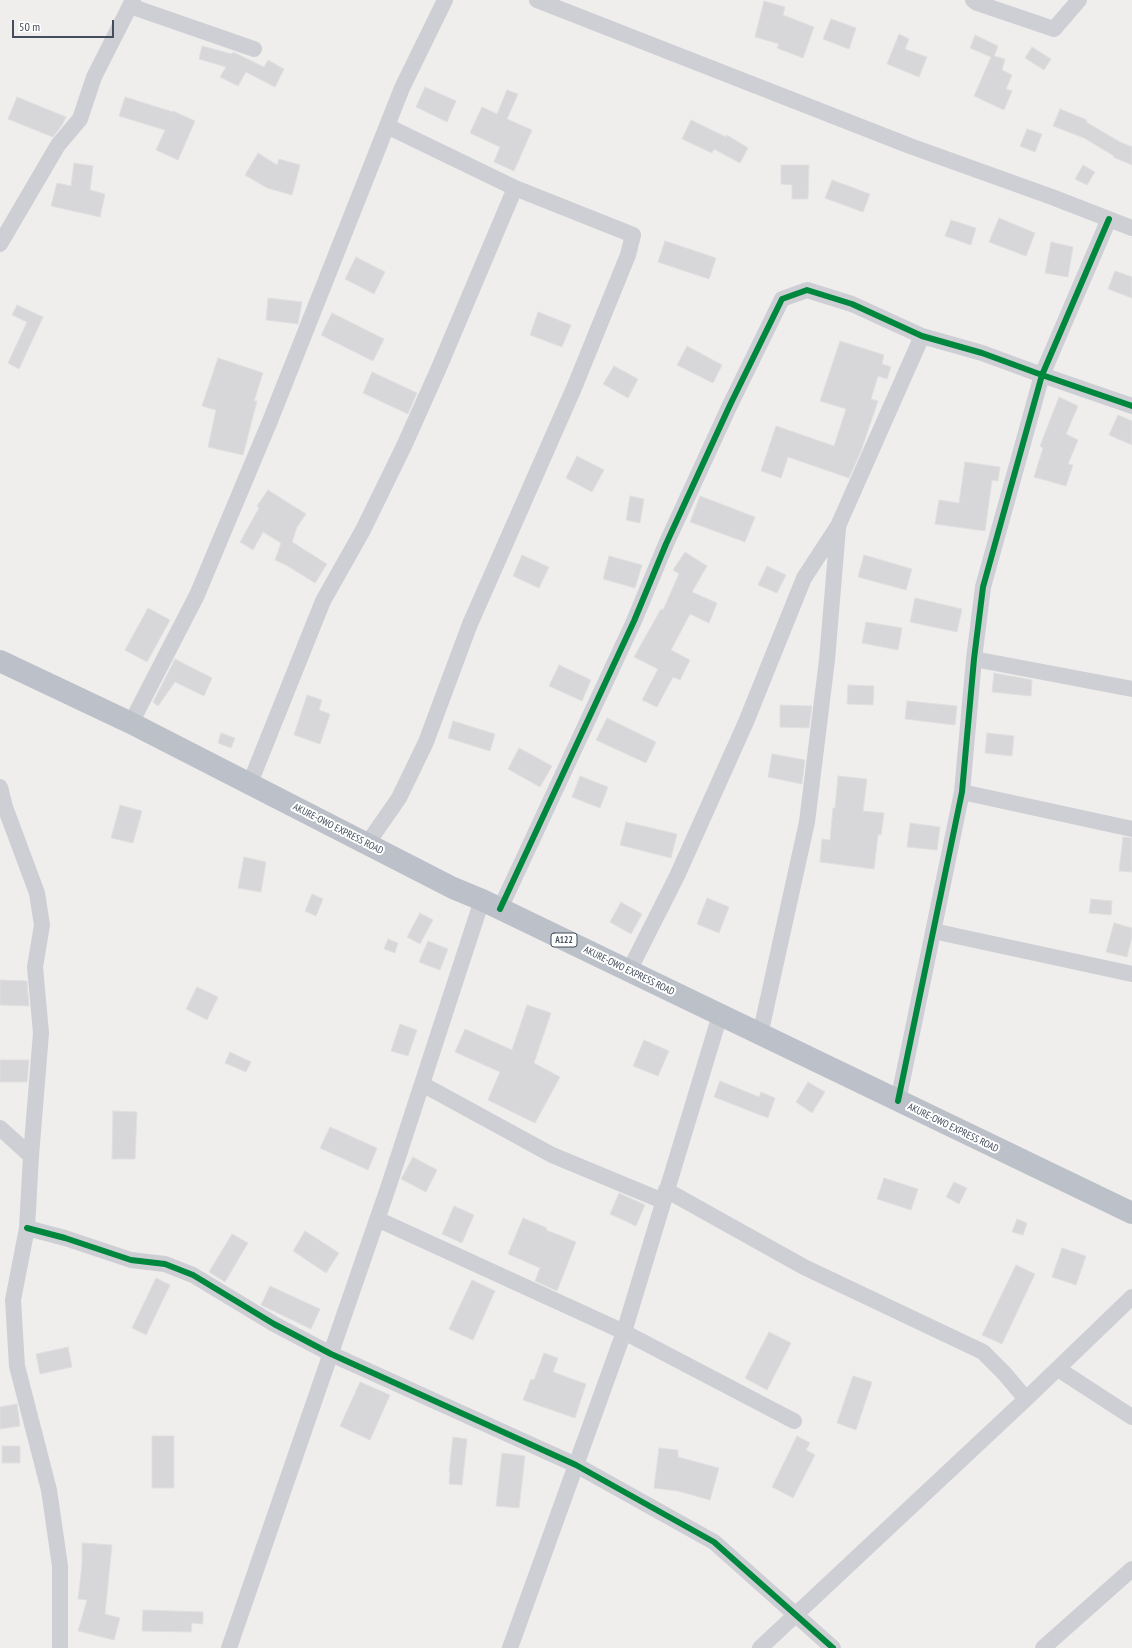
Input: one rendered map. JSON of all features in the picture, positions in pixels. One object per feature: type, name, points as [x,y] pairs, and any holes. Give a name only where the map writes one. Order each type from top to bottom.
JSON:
[{"type":"highway","name":"AKURE-OWO EXPRESS ROAD","points":[[0,661],[131,723],[453,888],[491,904],[720,1016],[1132,1212]]},
{"type":"street","points":[[131,723],[197,596],[270,421],[402,88],[445,0]]},
{"type":"street","points":[[537,0],[910,146],[1052,197],[1132,228]]},
{"type":"street","points":[[973,0],[978,4],[1054,29],[1079,0]]},
{"type":"street","points":[[0,244],[58,145],[80,118],[94,77],[132,3],[254,50]]},
{"type":"street","points":[[367,844],[399,798],[426,742],[470,624],[574,388],[628,255],[633,235],[514,188],[387,126]]},
{"type":"street","points":[[250,784],[323,601],[363,530],[404,446],[438,370],[514,188]]},
{"type":"street","points":[[898,1101],[962,792],[974,659],[983,587],[1042,375],[1108,219]]},
{"type":"street","points":[[229,1648],[331,1354],[422,1084],[491,904],[634,621],[666,544],[730,405],[782,299],[808,290],[852,304],[922,336],[982,353],[1132,406]]},
{"type":"street","points":[[629,971],[677,876],[746,722],[804,578],[838,526],[922,336]]},
{"type":"street","points":[[760,1034],[807,822],[827,660],[838,526]]},
{"type":"street","points":[[974,659],[1132,689]]},
{"type":"street","points":[[0,787],[5,807],[37,893],[42,925],[35,967],[41,1033],[27,1228],[7,1296],[17,1366],[48,1490],[60,1566],[60,1648]]},
{"type":"street","points":[[962,792],[1132,829]]},
{"type":"street","points":[[933,931],[1132,974]]},
{"type":"street","points":[[510,1648],[624,1332],[664,1196],[720,1016]]},
{"type":"street","points":[[422,1084],[552,1155],[664,1196],[804,1267],[983,1352],[1004,1372],[1026,1399]]},
{"type":"street","points":[[0,1128],[31,1156]]},
{"type":"street","points":[[377,1219],[624,1332],[794,1421]]},
{"type":"street","points":[[27,1228],[65,1238],[131,1260],[165,1264],[193,1275],[274,1324],[331,1354],[576,1465],[714,1542],[833,1648]]},
{"type":"street","points":[[760,1648],[1058,1369],[1132,1297]]},
{"type":"street","points":[[1058,1369],[1132,1417]]},
{"type":"street","points":[[1043,1648],[1132,1569]]},
{"type":"building","points":[[764,1],[785,7],[783,15],[814,27],[803,58],[777,48],[779,44],[755,37]]},
{"type":"building","points":[[831,19],[856,28],[849,49],[823,39]]},
{"type":"building","points":[[899,34],[909,39],[905,49],[927,57],[919,77],[887,64]]},
{"type":"building","points":[[975,35],[998,46],[994,56],[1005,59],[1002,70],[1012,75],[1006,89],[1012,91],[1004,110],[974,96],[991,57],[970,48]]},
{"type":"building","points":[[202,46],[232,54],[233,52],[264,67],[268,60],[284,69],[275,87],[246,72],[238,86],[220,77],[226,67],[199,59]]},
{"type":"building","points":[[1032,47],[1051,59],[1044,70],[1025,58]]},
{"type":"building","points":[[425,87],[456,101],[447,122],[416,107]]},
{"type":"building","points":[[507,90],[518,94],[507,119],[532,130],[514,171],[494,162],[500,147],[470,133],[482,107],[497,114]]},
{"type":"building","points":[[17,97],[66,117],[53,137],[8,119]]},
{"type":"building","points":[[125,97],[173,111],[195,121],[178,160],[156,150],[165,130],[119,116]]},
{"type":"building","points":[[1060,109],[1087,120],[1086,122],[1120,142],[1132,147],[1132,165],[1113,157],[1114,156],[1084,138],[1053,126]]},
{"type":"building","points":[[691,120],[726,137],[727,135],[748,148],[740,163],[714,149],[712,153],[682,139]]},
{"type":"building","points":[[1027,129],[1042,134],[1035,152],[1020,146]]},
{"type":"building","points":[[258,153],[277,165],[279,159],[300,165],[292,195],[267,188],[245,175]]},
{"type":"building","points":[[74,163],[93,166],[90,190],[105,194],[100,217],[51,206],[57,183],[71,186]]},
{"type":"building","points":[[781,165],[809,165],[808,199],[792,199],[792,185],[781,184]]},
{"type":"building","points":[[1083,165],[1095,172],[1087,185],[1075,179]]},
{"type":"building","points":[[832,180],[870,194],[863,212],[825,198]]},
{"type":"building","points":[[999,218],[1035,233],[1026,256],[989,242]]},
{"type":"building","points":[[951,220],[976,228],[971,245],[945,236]]},
{"type":"building","points":[[665,241],[716,258],[709,279],[658,262]]},
{"type":"building","points":[[1051,242],[1073,247],[1068,277],[1045,273]]},
{"type":"building","points":[[356,257],[385,272],[374,294],[345,279]]},
{"type":"building","points":[[1115,271],[1132,277],[1132,298],[1108,289]]},
{"type":"building","points":[[268,298],[302,302],[298,324],[266,320]]},
{"type":"building","points":[[17,305],[43,317],[19,369],[8,363],[27,322],[12,315]]},
{"type":"building","points":[[538,312],[571,325],[562,347],[530,335]]},
{"type":"building","points":[[332,313],[384,339],[373,361],[321,335]]},
{"type":"building","points":[[840,341],[884,355],[882,364],[891,367],[887,379],[878,376],[871,399],[878,401],[861,451],[849,478],[788,457],[781,478],[761,471],[776,426],[834,446],[846,409],[820,401]]},
{"type":"building","points":[[687,346],[722,365],[713,383],[677,365]]},
{"type":"building","points":[[218,358],[263,373],[254,401],[257,401],[243,455],[208,447],[216,410],[202,406]]},
{"type":"building","points":[[614,366],[638,379],[628,398],[603,384]]},
{"type":"building","points":[[372,372],[417,393],[408,414],[363,393]]},
{"type":"building","points":[[1059,397],[1078,406],[1066,434],[1078,440],[1068,464],[1073,465],[1066,486],[1034,477],[1043,448],[1040,446]]},
{"type":"building","points":[[1118,415],[1132,421],[1132,445],[1109,435]]},
{"type":"building","points":[[577,456],[604,470],[592,492],[566,478]]},
{"type":"building","points":[[965,462],[1000,467],[998,481],[992,480],[985,531],[935,524],[939,500],[959,503]]},
{"type":"building","points":[[268,490],[306,514],[297,527],[292,542],[327,564],[315,583],[275,560],[281,543],[263,532],[253,550],[240,542],[259,508],[257,506]]},
{"type":"building","points":[[630,496],[644,499],[640,523],[626,520]]},
{"type":"building","points":[[700,496],[755,517],[745,542],[690,522]]},
{"type":"building","points":[[685,552],[707,566],[692,592],[717,603],[709,623],[690,614],[671,650],[690,660],[680,680],[673,677],[657,707],[642,700],[658,669],[634,657],[661,609],[663,610],[679,574],[673,570]]},
{"type":"building","points":[[522,555],[549,567],[539,588],[513,576]]},
{"type":"building","points":[[864,555],[912,569],[906,590],[858,577]]},
{"type":"building","points":[[609,556],[642,565],[635,588],[603,579]]},
{"type":"building","points":[[767,566],[786,575],[777,593],[758,585]]},
{"type":"building","points":[[915,598],[962,609],[957,632],[910,622]]},
{"type":"building","points":[[148,608],[170,620],[147,662],[125,650]]},
{"type":"building","points":[[866,622],[902,628],[898,650],[862,643]]},
{"type":"building","points":[[175,659],[212,678],[204,696],[175,682],[158,706],[153,702]]},
{"type":"building","points":[[559,665],[591,680],[582,701],[549,686]]},
{"type":"building","points":[[994,673],[1032,680],[1031,696],[992,692]]},
{"type":"building","points":[[848,685],[874,686],[873,705],[847,704]]},
{"type":"building","points":[[307,695],[322,700],[319,710],[330,714],[320,744],[294,735]]},
{"type":"building","points":[[907,701],[957,706],[955,725],[905,719]]},
{"type":"building","points":[[780,705],[812,706],[809,728],[780,727]]},
{"type":"building","points":[[607,718],[656,742],[646,763],[596,740]]},
{"type":"building","points":[[453,721],[495,734],[490,751],[448,738]]},
{"type":"building","points":[[221,733],[235,738],[231,748],[218,743]]},
{"type":"building","points":[[987,733],[1014,736],[1012,756],[985,753]]},
{"type":"building","points":[[519,748],[552,766],[540,787],[508,769]]},
{"type":"building","points":[[772,754],[805,760],[802,784],[768,777]]},
{"type":"building","points":[[580,776],[608,787],[600,808],[572,797]]},
{"type":"building","points":[[838,776],[867,779],[863,811],[884,813],[881,835],[878,835],[874,869],[820,862],[822,839],[830,840]]},
{"type":"building","points":[[120,805],[142,811],[133,843],[111,838]]},
{"type":"building","points":[[626,822],[677,834],[671,858],[620,845]]},
{"type":"building","points":[[910,823],[940,827],[937,850],[907,847]]},
{"type":"building","points":[[1123,837],[1132,838],[1132,872],[1119,871]]},
{"type":"building","points":[[244,857],[266,862],[261,892],[238,888]]},
{"type":"building","points":[[312,894],[323,899],[316,916],[305,911]]},
{"type":"building","points":[[707,898],[729,907],[719,933],[697,924]]},
{"type":"building","points":[[1091,899],[1112,901],[1111,915],[1089,913]]},
{"type":"building","points":[[621,902],[642,914],[631,934],[610,922]]},
{"type":"building","points":[[420,913],[433,920],[420,944],[407,937]]},
{"type":"building","points":[[1114,923],[1132,928],[1132,937],[1127,957],[1106,952]]},
{"type":"building","points":[[388,939],[398,943],[395,953],[384,949]]},
{"type":"building","points":[[428,941],[448,949],[440,970],[419,962]]},
{"type":"building","points":[[0,980],[27,981],[29,1006],[0,1005]]},
{"type":"building","points":[[197,987],[218,997],[207,1020],[186,1009]]},
{"type":"building","points":[[527,1005],[551,1013],[534,1063],[560,1077],[535,1123],[488,1100],[500,1072],[455,1052],[465,1029],[512,1050]]},
{"type":"building","points":[[400,1024],[417,1030],[408,1056],[391,1051]]},
{"type":"building","points":[[644,1040],[669,1051],[658,1076],[633,1066]]},
{"type":"building","points":[[230,1052],[251,1062],[246,1072],[225,1063]]},
{"type":"building","points":[[0,1060],[29,1060],[27,1082],[0,1082]]},
{"type":"building","points":[[720,1081],[759,1097],[761,1092],[775,1098],[768,1118],[714,1097]]},
{"type":"building","points":[[808,1082],[825,1092],[812,1113],[796,1102]]},
{"type":"building","points":[[113,1111],[137,1112],[135,1159],[112,1159]]},
{"type":"building","points":[[330,1127],[377,1148],[368,1170],[320,1148]]},
{"type":"building","points":[[413,1157],[437,1170],[426,1192],[401,1179]]},
{"type":"building","points":[[884,1178],[918,1189],[911,1210],[877,1199]]},
{"type":"building","points":[[954,1182],[967,1188],[959,1204],[946,1197]]},
{"type":"building","points":[[619,1193],[645,1205],[636,1226],[610,1214]]},
{"type":"building","points":[[454,1206],[474,1215],[462,1243],[442,1234]]},
{"type":"building","points":[[523,1218],[547,1228],[546,1230],[576,1242],[557,1291],[535,1281],[540,1268],[508,1254]]},
{"type":"building","points":[[1017,1219],[1027,1223],[1023,1235],[1012,1232]]},
{"type":"building","points":[[305,1231],[339,1253],[326,1273],[293,1251]]},
{"type":"building","points":[[232,1234],[248,1243],[225,1282],[209,1272]]},
{"type":"building","points":[[1062,1248],[1086,1256],[1076,1285],[1052,1277]]},
{"type":"building","points":[[1016,1265],[1035,1274],[1002,1344],[982,1335]]},
{"type":"building","points":[[156,1278],[170,1285],[146,1335],[132,1328]]},
{"type":"building","points":[[472,1280],[495,1291],[473,1340],[449,1329]]},
{"type":"building","points":[[270,1286],[320,1309],[311,1329],[261,1305]]},
{"type":"building","points":[[769,1332],[791,1343],[767,1390],[745,1378]]},
{"type":"building","points":[[68,1347],[72,1367],[40,1374],[36,1354]]},
{"type":"building","points":[[544,1353],[558,1358],[553,1372],[586,1384],[575,1418],[523,1400],[531,1379],[534,1380]]},
{"type":"building","points":[[853,1376],[872,1382],[856,1430],[837,1423]]},
{"type":"building","points":[[360,1382],[390,1395],[370,1440],[340,1426]]},
{"type":"building","points":[[17,1404],[20,1426],[0,1429],[0,1407]]},
{"type":"building","points":[[152,1436],[174,1436],[174,1488],[152,1488]]},
{"type":"building","points":[[797,1436],[810,1443],[806,1450],[815,1455],[793,1498],[772,1487]]},
{"type":"building","points":[[453,1437],[467,1439],[462,1485],[449,1484]]},
{"type":"building","points":[[2,1446],[20,1446],[20,1463],[2,1463]]},
{"type":"building","points":[[659,1448],[678,1450],[678,1457],[719,1468],[710,1500],[678,1491],[654,1488]]},
{"type":"building","points":[[502,1453],[525,1456],[519,1508],[496,1506]]},
{"type":"building","points":[[82,1543],[112,1545],[105,1614],[120,1618],[114,1640],[78,1631],[87,1600],[78,1599],[82,1565]]},
{"type":"building","points":[[143,1610],[203,1612],[203,1624],[192,1623],[191,1632],[142,1631]]},
{"type":"cycle path","points":[[898,1101],[962,792],[974,659],[983,587],[1042,375],[1109,219]]},
{"type":"cycle path","points":[[500,909],[634,621],[666,544],[730,405],[782,299],[807,290],[852,304],[922,336],[982,353],[1132,406]]},
{"type":"cycle path","points":[[27,1228],[65,1238],[131,1260],[165,1264],[193,1275],[274,1324],[331,1354],[576,1465],[714,1542],[833,1648]]}]
